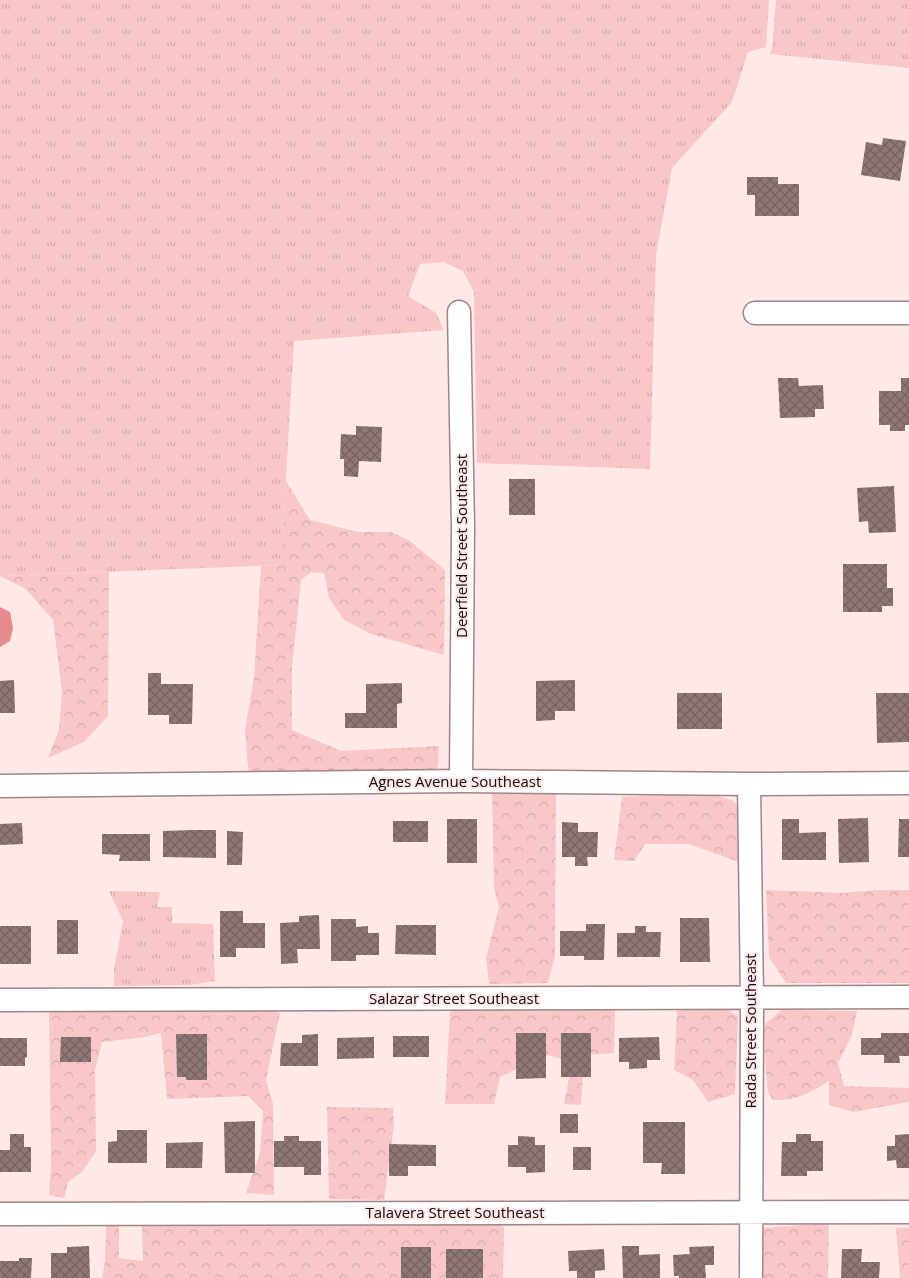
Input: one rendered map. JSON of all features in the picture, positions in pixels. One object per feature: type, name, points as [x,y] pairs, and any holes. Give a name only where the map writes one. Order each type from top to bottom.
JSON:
[{"type":"street","name":"Deerfield Street Southeast","points":[[459,312],[463,517],[461,781]]},
{"type":"street","points":[[755,313],[909,313]]},
{"type":"street","name":"Agnes Avenue Southeast","points":[[0,786],[461,781],[749,784],[909,782]]},
{"type":"street","name":"Rada Street Southeast","points":[[749,784],[752,998],[751,1278]]},
{"type":"street","name":"Salazar Street Southeast","points":[[0,1000],[909,997]]},
{"type":"street","name":"Talavera Street Southeast","points":[[0,1214],[909,1212]]},
{"type":"green space","points":[[0,0],[769,0],[766,47],[748,52],[732,102],[672,168],[656,255],[650,469],[477,463],[474,292],[463,271],[443,262],[420,264],[408,296],[436,313],[444,330],[294,341],[281,565],[0,576]]},
{"type":"green space","points":[[776,0],[909,0],[909,68],[770,54]]},
{"type":"green space","points":[[286,481],[310,520],[358,532],[391,532],[410,541],[445,570],[444,655],[371,634],[344,620],[329,598],[324,573],[311,572],[301,580],[292,667],[292,730],[341,751],[439,746],[438,766],[430,775],[249,777],[245,730],[254,678],[261,566],[281,565]]},
{"type":"green space","points":[[109,572],[108,716],[84,742],[48,758],[59,730],[62,692],[53,620],[26,589],[0,576]]},
{"type":"green space","points":[[709,793],[734,801],[739,811],[739,862],[689,844],[645,844],[634,861],[614,860],[622,797]]},
{"type":"green space","points":[[492,794],[556,794],[555,956],[548,983],[489,984],[486,958],[499,907],[494,888]]},
{"type":"green space","points":[[766,890],[844,893],[875,890],[909,890],[909,983],[786,983],[769,957]]},
{"type":"green space","points":[[109,891],[160,892],[157,907],[172,907],[172,923],[213,924],[215,981],[189,985],[114,986],[114,969],[123,921]]},
{"type":"green space","points":[[264,1006],[280,1013],[266,1080],[273,1104],[274,1195],[246,1193],[260,1153],[263,1111],[248,1096],[167,1099],[161,1033],[145,1037],[102,1042],[95,1070],[96,1151],[83,1171],[68,1182],[64,1198],[49,1195],[51,1164],[49,1008],[133,1012]]},
{"type":"green space","points":[[468,1008],[615,1009],[614,1053],[584,1055],[581,1105],[564,1104],[572,1062],[548,1055],[500,1077],[494,1104],[445,1104],[450,1012]]},
{"type":"green space","points":[[677,1008],[726,1008],[738,1017],[735,1094],[708,1102],[693,1080],[674,1070]]},
{"type":"green space","points":[[781,1010],[857,1011],[852,1035],[838,1063],[844,1086],[909,1088],[909,1102],[853,1112],[829,1105],[829,1081],[795,1098],[773,1100],[768,1092],[762,1027]]},
{"type":"green space","points":[[327,1107],[393,1108],[394,1124],[384,1200],[329,1199]]},
{"type":"green space","points":[[119,1220],[119,1258],[143,1261],[142,1225],[492,1221],[504,1227],[503,1278],[102,1278],[105,1262],[106,1223]]},
{"type":"green space","points":[[829,1223],[828,1278],[761,1278],[762,1228]]},
{"type":"green space","points":[[896,1228],[909,1228],[909,1278],[900,1278]]},
{"type":"shaded area","points":[[0,607],[10,612],[13,628],[10,641],[0,647]]},
{"type":"building","points":[[883,138],[906,141],[900,181],[861,175],[866,142],[882,145]]},
{"type":"building","points":[[747,177],[778,177],[778,184],[799,184],[799,216],[755,216],[755,195],[747,195]]},
{"type":"building","points":[[778,378],[798,378],[799,386],[823,385],[824,409],[815,409],[815,417],[780,418]]},
{"type":"building","points":[[901,378],[909,378],[909,425],[905,425],[905,431],[890,431],[890,425],[879,425],[879,391],[901,391]]},
{"type":"building","points":[[356,426],[382,427],[381,462],[359,461],[358,477],[344,476],[344,459],[340,459],[341,434],[356,435]]},
{"type":"building","points":[[509,479],[535,479],[535,515],[509,515]]},
{"type":"building","points":[[894,486],[896,532],[869,533],[868,521],[859,522],[857,488]]},
{"type":"building","points":[[843,564],[887,564],[887,588],[893,588],[893,606],[882,606],[882,612],[843,612]]},
{"type":"building","points":[[148,673],[161,673],[161,684],[193,684],[192,724],[169,724],[169,715],[148,715]]},
{"type":"building","points":[[14,680],[15,713],[0,713],[0,681]]},
{"type":"building","points":[[575,680],[575,711],[555,711],[555,720],[536,721],[536,681]]},
{"type":"building","points":[[402,683],[402,703],[397,704],[397,728],[345,728],[345,713],[366,713],[366,684]]},
{"type":"building","points":[[677,693],[722,693],[722,729],[677,729]]},
{"type":"building","points":[[876,693],[909,693],[909,742],[877,743]]},
{"type":"building","points":[[868,818],[869,862],[839,863],[838,819]]},
{"type":"building","points":[[447,819],[477,819],[477,863],[447,863]]},
{"type":"building","points":[[782,819],[799,819],[799,833],[826,832],[826,860],[782,860]]},
{"type":"building","points":[[899,819],[909,819],[909,857],[898,857]]},
{"type":"building","points":[[393,821],[428,821],[428,842],[393,842]]},
{"type":"building","points":[[562,822],[578,823],[578,832],[598,832],[597,857],[587,857],[588,866],[575,866],[575,857],[562,857]]},
{"type":"building","points":[[22,823],[23,844],[0,845],[0,824]]},
{"type":"building","points":[[216,830],[216,858],[163,857],[163,831]]},
{"type":"building","points":[[227,831],[243,832],[242,865],[227,865]]},
{"type":"building","points":[[102,834],[150,834],[150,861],[119,861],[120,855],[102,854]]},
{"type":"building","points":[[220,911],[243,911],[243,923],[265,923],[265,948],[236,948],[236,957],[220,957]]},
{"type":"building","points":[[319,915],[320,949],[297,949],[298,963],[281,964],[280,923],[299,922],[299,916]]},
{"type":"building","points":[[680,918],[709,918],[710,962],[680,962]]},
{"type":"building","points":[[331,919],[356,919],[356,927],[368,926],[368,933],[379,933],[379,955],[356,955],[356,961],[331,961]]},
{"type":"building","points":[[57,920],[78,920],[78,954],[57,954]]},
{"type":"building","points":[[586,924],[605,924],[604,960],[584,960],[584,956],[560,956],[560,931],[586,931]]},
{"type":"building","points":[[396,925],[436,925],[436,955],[395,954]]},
{"type":"building","points":[[0,926],[31,926],[31,964],[0,964]]},
{"type":"building","points":[[635,926],[646,926],[646,932],[661,932],[660,957],[617,957],[617,933],[635,933]]},
{"type":"building","points":[[516,1033],[546,1033],[546,1078],[516,1079]]},
{"type":"building","points":[[561,1033],[591,1033],[591,1077],[561,1077]]},
{"type":"building","points":[[881,1033],[909,1033],[909,1056],[899,1056],[900,1063],[884,1063],[884,1055],[861,1055],[861,1038],[881,1038]]},
{"type":"building","points":[[176,1034],[207,1034],[207,1080],[186,1080],[186,1077],[177,1077]]},
{"type":"building","points":[[318,1034],[318,1066],[280,1066],[281,1043],[302,1043],[302,1035]]},
{"type":"building","points":[[393,1036],[429,1036],[429,1057],[393,1057]]},
{"type":"building","points":[[61,1037],[91,1037],[91,1062],[60,1062]]},
{"type":"building","points":[[374,1037],[374,1058],[337,1059],[337,1038]]},
{"type":"building","points":[[659,1037],[660,1060],[647,1060],[647,1068],[629,1069],[629,1062],[619,1062],[619,1038]]},
{"type":"building","points":[[0,1038],[27,1038],[25,1066],[0,1066]]},
{"type":"building","points":[[560,1114],[578,1114],[578,1133],[560,1133]]},
{"type":"building","points":[[255,1121],[255,1173],[225,1173],[224,1122]]},
{"type":"building","points":[[643,1122],[685,1122],[685,1174],[661,1174],[662,1163],[643,1163]]},
{"type":"building","points":[[117,1130],[147,1130],[147,1163],[108,1163],[108,1142],[117,1141]]},
{"type":"building","points":[[10,1134],[24,1134],[24,1147],[31,1147],[31,1172],[0,1172],[0,1150],[10,1150]]},
{"type":"building","points":[[796,1134],[811,1134],[811,1141],[823,1141],[823,1171],[807,1171],[807,1176],[781,1176],[782,1142],[796,1142]]},
{"type":"building","points":[[909,1134],[909,1168],[897,1168],[896,1160],[887,1161],[887,1146],[895,1146],[895,1135]]},
{"type":"building","points":[[284,1136],[299,1136],[299,1141],[321,1141],[321,1175],[304,1175],[304,1167],[274,1167],[274,1141],[284,1141]]},
{"type":"building","points":[[518,1136],[535,1137],[535,1145],[545,1145],[545,1172],[526,1173],[526,1167],[508,1167],[508,1145],[518,1145]]},
{"type":"building","points":[[203,1142],[202,1168],[166,1168],[166,1143]]},
{"type":"building","points":[[389,1144],[436,1145],[436,1166],[408,1166],[408,1176],[389,1176]]},
{"type":"building","points":[[573,1147],[591,1147],[591,1170],[573,1170]]},
{"type":"building","points":[[89,1246],[90,1278],[51,1278],[51,1253],[67,1253],[67,1247]]},
{"type":"building","points":[[622,1246],[639,1246],[639,1255],[660,1254],[660,1278],[623,1278]]},
{"type":"building","points":[[714,1246],[714,1265],[705,1265],[706,1278],[679,1278],[679,1276],[674,1276],[673,1255],[690,1254],[689,1247]]},
{"type":"building","points":[[401,1247],[431,1247],[431,1278],[401,1278]]},
{"type":"building","points":[[446,1249],[483,1249],[483,1278],[446,1278]]},
{"type":"building","points":[[604,1249],[605,1270],[595,1271],[595,1278],[577,1278],[577,1271],[569,1271],[568,1251]]},
{"type":"building","points":[[842,1249],[862,1249],[861,1262],[880,1262],[879,1278],[841,1278]]},
{"type":"building","points":[[19,1258],[32,1258],[31,1278],[0,1278],[0,1261],[19,1261]]}]
